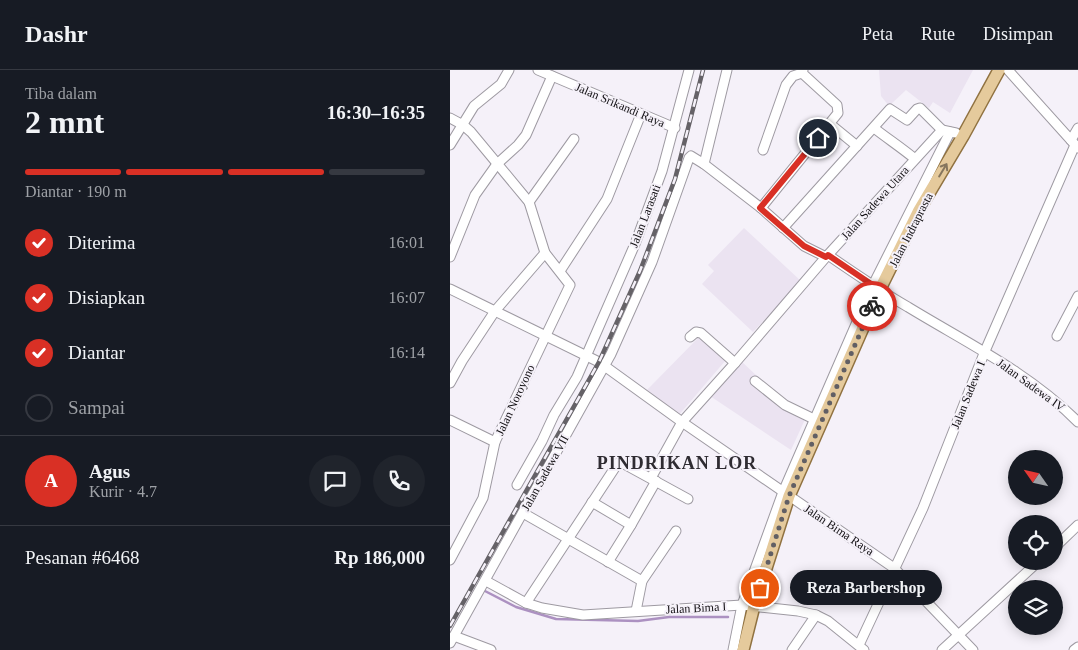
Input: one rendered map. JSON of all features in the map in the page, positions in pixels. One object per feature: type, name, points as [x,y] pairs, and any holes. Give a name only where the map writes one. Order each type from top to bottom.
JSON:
[{"type":"main road","name":"Jalan Indraprasta","points":[[743,650],[786,494],[821,423],[876,287],[999,70]]},
{"type":"street","points":[[450,145],[474,106],[501,84],[509,70]]},
{"type":"street","name":"Jalan Srikandi Raya","points":[[538,70],[675,128]]},
{"type":"street","name":"Jalan Larasati","points":[[517,485],[542,441],[554,415],[577,377],[635,244],[662,171],[689,70]]},
{"type":"street","points":[[704,164],[727,70]]},
{"type":"street","points":[[1008,70],[1075,144]]},
{"type":"street","points":[[760,208],[838,113],[837,105],[802,71],[793,76],[786,85],[762,150]]},
{"type":"street","points":[[450,257],[475,195],[497,164],[526,135],[552,76]]},
{"type":"street","points":[[783,228],[890,109],[907,120],[920,108],[946,131],[963,136]]},
{"type":"street","points":[[450,118],[463,125],[528,202],[545,253],[560,271],[607,199],[641,114]]},
{"type":"street","points":[[830,124],[857,146]]},
{"type":"street","points":[[874,128],[915,159]]},
{"type":"street","name":"Jalan Sadewa I","points":[[861,648],[894,568],[923,508],[985,352],[1075,144],[1078,128]]},
{"type":"street","points":[[733,650],[742,605],[786,494],[946,131]]},
{"type":"street","name":"Jalan Sadewa Utara","points":[[682,422],[736,363],[827,256],[915,159],[946,131]]},
{"type":"street","points":[[528,202],[574,138]]},
{"type":"street","name":"Jalan Sadewa IV","points":[[691,156],[760,208],[804,246],[827,256],[908,308],[985,352],[1063,406],[1078,422]]},
{"type":"street","name":"Jalan Sadewa VII","points":[[452,639],[486,581],[633,308],[691,156]]},
{"type":"street","points":[[450,383],[495,311],[545,253]]},
{"type":"street","name":"Jalan Noroyono","points":[[450,560],[485,492],[495,442],[569,288],[568,280],[560,271]]},
{"type":"street","points":[[450,289],[602,365],[786,494]]},
{"type":"street","points":[[1057,336],[1078,296]]},
{"type":"street","points":[[690,337],[696,332],[701,333],[736,363]]},
{"type":"street","points":[[755,381],[785,405],[821,423]]},
{"type":"street","points":[[450,420],[495,442]]},
{"type":"street","points":[[608,562],[632,525],[682,422]]},
{"type":"street","points":[[526,603],[618,463],[624,464],[688,499]]},
{"type":"street","name":"Jalan Bima Raya","points":[[786,494],[894,568],[973,650]]},
{"type":"street","points":[[592,502],[632,525]]},
{"type":"street","points":[[523,513],[642,581]]},
{"type":"street","points":[[1063,540],[1078,526]]},
{"type":"street","points":[[636,611],[642,581],[676,531]]},
{"type":"street","points":[[942,650],[1029,570]]},
{"type":"street","name":"Jalan Bima I","points":[[486,581],[526,603],[542,608],[583,615],[742,605],[816,615],[828,621],[861,648]]},
{"type":"street","points":[[792,650],[816,615]]},
{"type":"street","points":[[452,639],[492,650]]},
{"type":"street","points":[[1074,650],[1078,647]]},
{"type":"shaded area","points":[[879,70],[973,70],[950,113],[933,102],[929,108],[906,90],[889,106],[881,96]]},
{"type":"shaded area","points":[[744,228],[801,281],[753,332],[702,284],[714,271],[708,265]]},
{"type":"shaded area","points":[[704,332],[731,354],[678,416],[647,390]]},
{"type":"shaded area","points":[[741,361],[771,389],[807,415],[791,450],[710,396]]},
{"type":"waterway","points":[[483,590],[516,607],[556,619],[638,621],[669,617],[728,617]]},
{"type":"railway","points":[[450,626],[599,362],[640,271],[675,179],[703,70]]},
{"type":"way so far","points":[[760,588],[789,496],[872,306]]},
{"type":"place","name":"Reza Barbershop","points":[[760,588]]},
{"type":"district","name":"PINDRIKAN LOR","points":[[677,463]]},
{"type":"route","points":[[818,138],[760,208],[804,246],[826,257],[828,255],[880,290],[872,306]]}]
